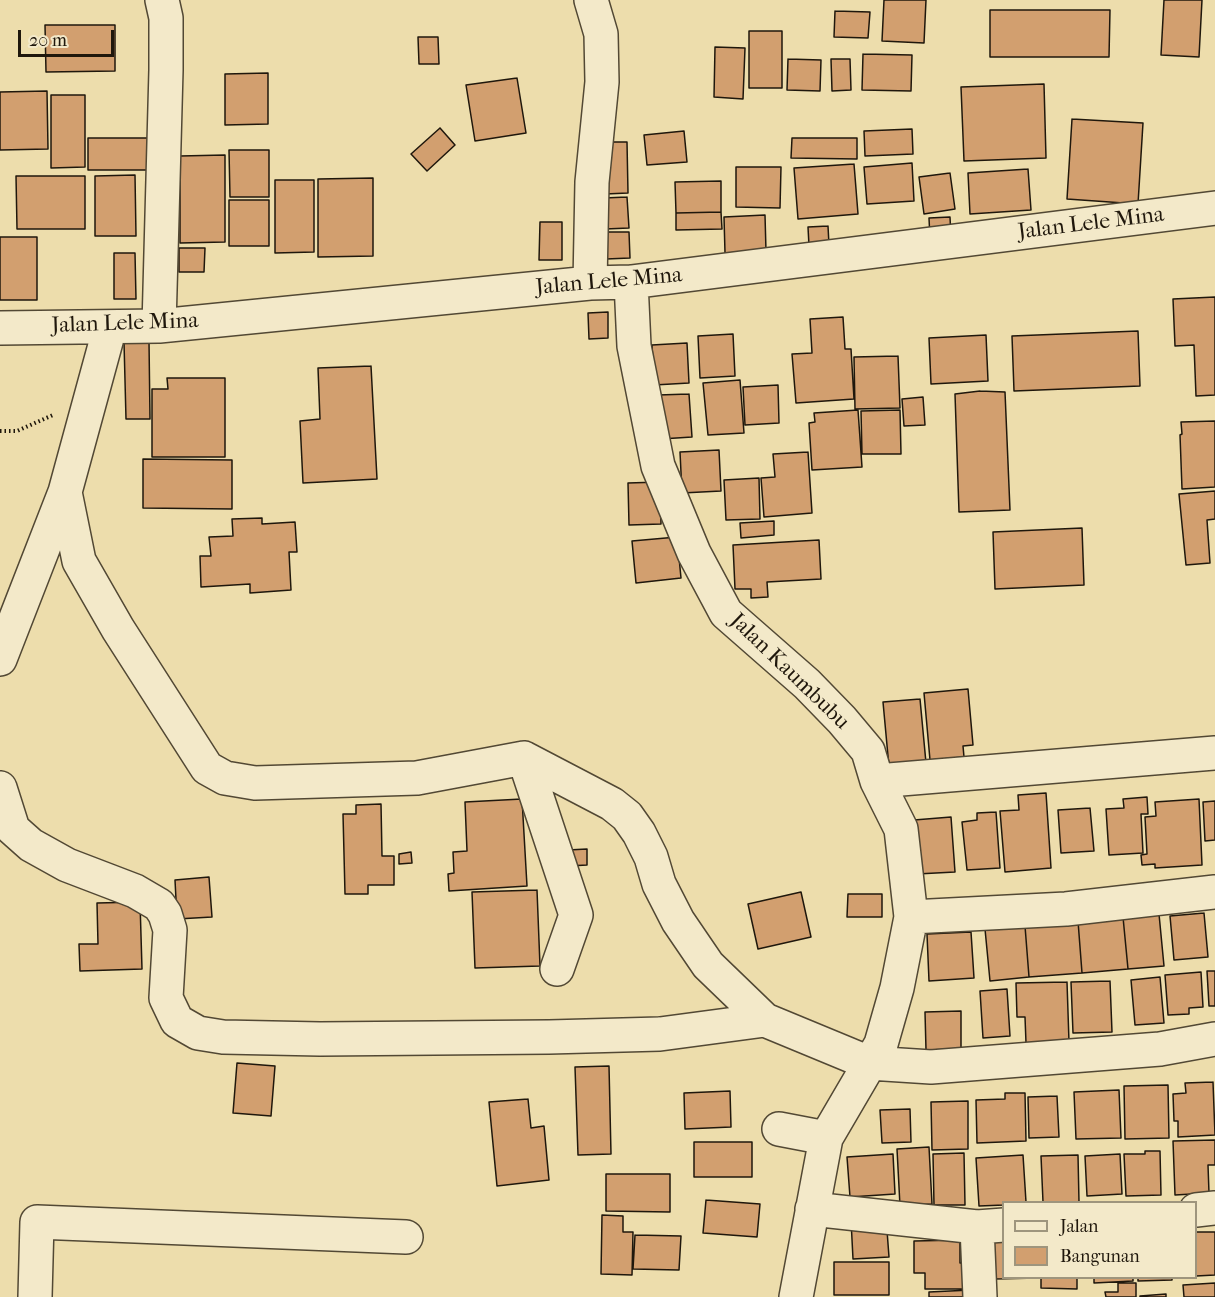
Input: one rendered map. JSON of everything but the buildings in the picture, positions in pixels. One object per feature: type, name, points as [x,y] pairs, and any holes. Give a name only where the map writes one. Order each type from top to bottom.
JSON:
[{"type":"street","points":[[159,326],[166,70],[166,18],[162,0]]},
{"type":"street","points":[[590,283],[592,182],[602,82],[601,34],[591,0]]},
{"type":"street","name":"Jalan Lele Mina","points":[[0,328],[159,326],[590,283],[631,282],[1215,208]]},
{"type":"street","name":"Jalan Kaumbubu","points":[[631,282],[634,346],[658,466],[694,553],[726,613],[807,684],[868,751],[877,781],[901,829],[911,917],[897,988],[881,1044],[826,1138],[796,1297]]},
{"type":"street","points":[[0,659],[65,492],[110,327]]},
{"type":"street","points":[[65,492],[78,561],[118,629],[207,768],[225,778],[255,783],[417,778],[524,758],[612,804],[627,816],[651,857],[659,884],[678,921],[708,965],[765,1020],[869,1063],[931,1067],[1160,1049],[1215,1040]]},
{"type":"street","points":[[877,781],[1215,753]]},
{"type":"street","points":[[524,758],[576,915],[557,969]]},
{"type":"street","points":[[0,788],[13,829],[31,845],[67,865],[135,891],[159,905],[165,914],[170,930],[166,998],[177,1021],[198,1033],[223,1037],[320,1039],[549,1037],[660,1034],[765,1020]]},
{"type":"street","points":[[911,917],[1066,909],[1215,892]]},
{"type":"street","points":[[779,1129],[826,1138]]},
{"type":"street","points":[[1197,1210],[1215,1208]]},
{"type":"street","points":[[812,1209],[990,1226],[980,1297]]},
{"type":"street","points":[[35,1297],[37,1222],[406,1238]]},
{"type":"path","points":[[0,431],[17,431],[90,398]]}]
